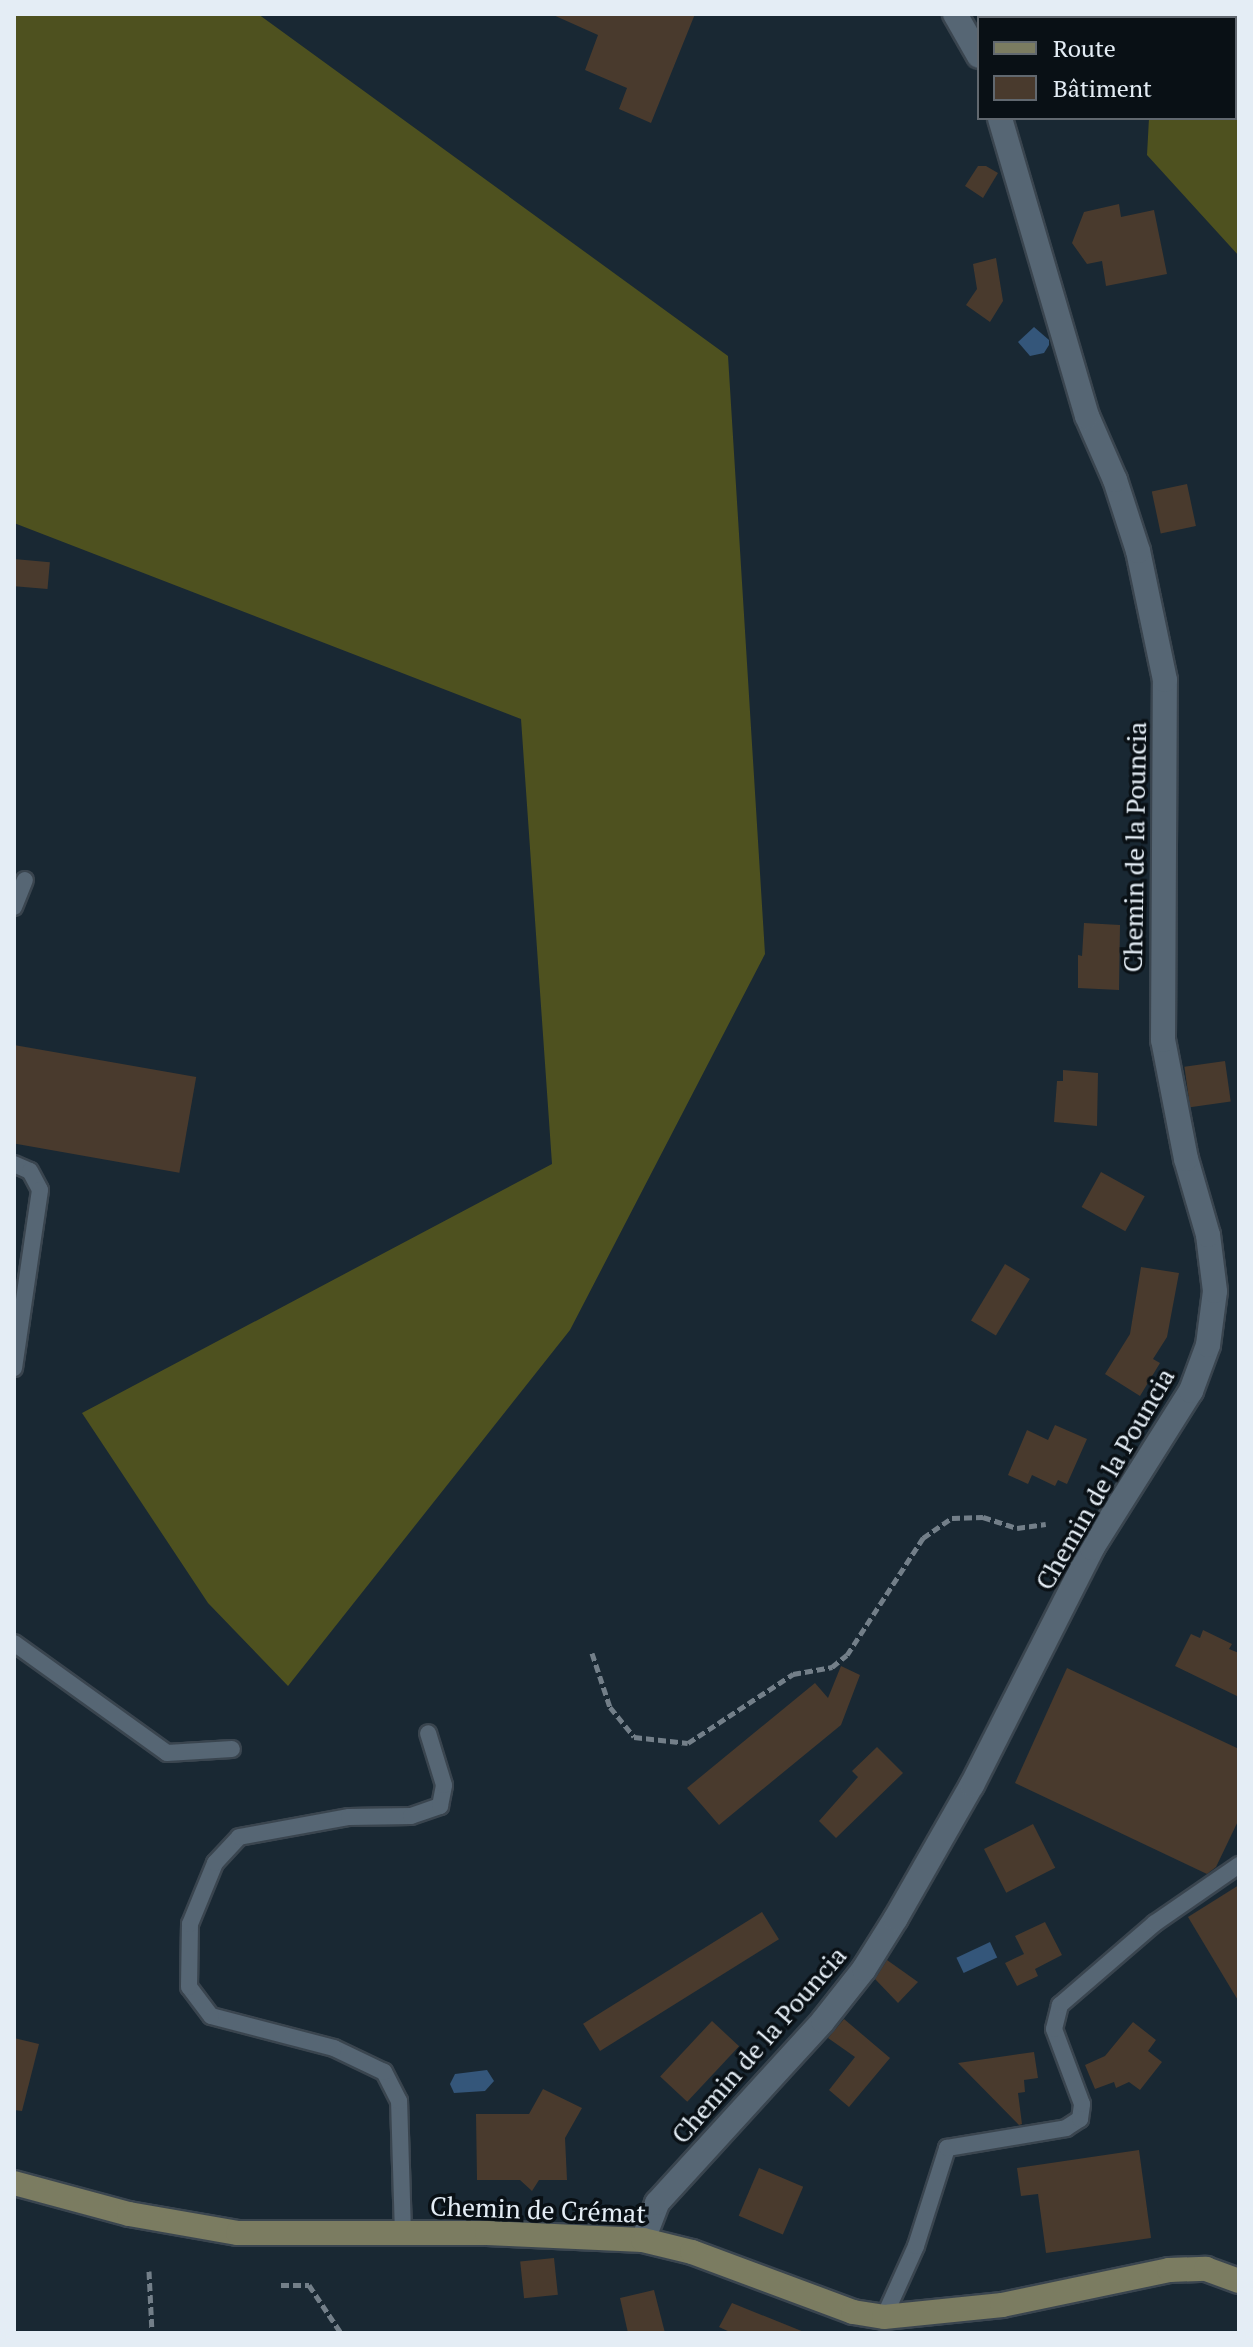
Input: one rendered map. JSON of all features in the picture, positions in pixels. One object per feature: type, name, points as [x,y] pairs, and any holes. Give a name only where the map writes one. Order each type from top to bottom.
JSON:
[{"type":"street","points":[[955,14],[977,52]]},
{"type":"street","name":"Chemin de la Pouncia","points":[[643,2240],[657,2203],[823,2021],[864,1969],[979,1772],[1092,1548],[1191,1391],[1208,1345],[1215,1291],[1208,1235],[1186,1159],[1162,1026],[1165,680],[1138,551],[1115,480],[1087,416],[1001,120]]},
{"type":"street","name":"Chemin de Crémat","points":[[14,2183],[129,2214],[238,2233],[559,2234],[643,2240],[692,2252],[828,2304],[884,2317],[1002,2305],[1169,2270],[1206,2269],[1239,2281]]},
{"type":"lane","points":[[14,907],[25,880]]},
{"type":"lane","points":[[14,1164],[30,1171],[40,1190],[14,1368]]},
{"type":"lane","points":[[14,1643],[167,1753],[232,1749]]},
{"type":"lane","points":[[403,2234],[399,2101],[384,2072],[334,2048],[211,2016],[189,1987],[190,1924],[215,1863],[239,1837],[349,1817],[411,1816],[440,1806],[444,1785],[428,1733]]},
{"type":"lane","points":[[884,2317],[916,2246],[947,2148],[1066,2128],[1080,2119],[1082,2104],[1054,2029],[1060,2005],[1155,1923],[1239,1865]]},
{"type":"path","points":[[592,1653],[610,1707],[634,1737],[688,1743],[793,1674],[832,1667],[847,1655],[923,1538],[952,1518],[983,1517],[1017,1528],[1046,1524]]},
{"type":"path","points":[[149,2271],[152,2333]]},
{"type":"path","points":[[281,2285],[309,2285],[343,2331],[341,2333]]},
{"type":"green space","points":[[14,14],[258,14],[728,356],[765,954],[570,1330],[288,1686],[208,1603],[82,1413],[552,1164],[521,719],[14,523]]},
{"type":"green space","points":[[1237,64],[1239,256],[1147,155],[1149,120],[1237,120]]},
{"type":"water","points":[[1034,327],[1049,340],[1049,345],[1044,353],[1030,356],[1018,342]]},
{"type":"water","points":[[990,1942],[997,1957],[964,1973],[956,1958]]},
{"type":"water","points":[[487,2070],[494,2081],[485,2091],[454,2093],[450,2084],[455,2074]]},
{"type":"building","points":[[551,14],[695,14],[651,123],[619,109],[627,88],[585,70],[598,35]]},
{"type":"building","points":[[978,166],[986,166],[998,173],[983,198],[965,186]]},
{"type":"building","points":[[1119,204],[1121,217],[1154,210],[1167,274],[1106,286],[1102,261],[1087,264],[1072,243],[1084,212]]},
{"type":"building","points":[[996,258],[1003,301],[990,322],[966,305],[977,289],[973,264]]},
{"type":"building","points":[[1187,484],[1196,526],[1161,534],[1152,491]]},
{"type":"building","points":[[14,559],[50,562],[48,589],[14,586]]},
{"type":"building","points":[[1084,923],[1120,925],[1119,990],[1078,988],[1078,955],[1082,956]]},
{"type":"building","points":[[14,1045],[196,1077],[179,1173],[14,1143]]},
{"type":"building","points":[[1225,1061],[1231,1102],[1190,1107],[1184,1067]]},
{"type":"building","points":[[1063,1070],[1098,1073],[1097,1126],[1054,1122],[1057,1081],[1063,1081]]},
{"type":"building","points":[[1101,1172],[1145,1196],[1125,1231],[1082,1207]]},
{"type":"building","points":[[1005,1264],[1030,1279],[996,1336],[971,1321]]},
{"type":"building","points":[[1141,1267],[1179,1273],[1167,1337],[1153,1359],[1160,1363],[1140,1396],[1105,1374],[1130,1334]]},
{"type":"building","points":[[1055,1425],[1087,1439],[1067,1484],[1058,1480],[1055,1486],[1032,1475],[1028,1484],[1008,1475],[1027,1430],[1048,1440]]},
{"type":"building","points":[[1203,1630],[1232,1644],[1229,1649],[1239,1653],[1239,1697],[1175,1666],[1191,1634],[1200,1638]]},
{"type":"building","points":[[841,1666],[860,1675],[841,1725],[719,1825],[687,1788],[815,1683],[828,1698]]},
{"type":"building","points":[[1067,1668],[1239,1749],[1239,1819],[1216,1867],[1207,1874],[1015,1783]]},
{"type":"building","points":[[877,1747],[903,1773],[836,1838],[819,1821],[858,1777],[852,1771]]},
{"type":"building","points":[[1033,1824],[1055,1868],[1006,1893],[984,1849]]},
{"type":"building","points":[[1239,1885],[1239,2002],[1188,1917]]},
{"type":"building","points":[[762,1912],[779,1939],[600,2051],[583,2024]]},
{"type":"building","points":[[1045,1922],[1062,1955],[1035,1969],[1038,1976],[1017,1986],[1005,1963],[1024,1954],[1015,1936]]},
{"type":"building","points":[[887,1960],[918,1982],[898,2003],[875,1979]]},
{"type":"building","points":[[844,2019],[890,2058],[849,2107],[829,2090],[855,2057],[828,2038]]},
{"type":"building","points":[[712,2021],[739,2046],[687,2102],[660,2077]]},
{"type":"building","points":[[1133,2022],[1156,2040],[1148,2051],[1162,2062],[1140,2090],[1129,2082],[1116,2088],[1114,2082],[1095,2089],[1085,2065],[1105,2056]]},
{"type":"building","points":[[14,2038],[39,2044],[22,2111],[14,2110]]},
{"type":"building","points":[[1034,2052],[1038,2078],[1024,2080],[1025,2092],[1018,2093],[1022,2124],[1019,2125],[958,2063]]},
{"type":"building","points":[[543,2089],[582,2108],[565,2138],[567,2180],[539,2180],[532,2191],[520,2180],[477,2180],[476,2114],[529,2114]]},
{"type":"building","points":[[1139,2150],[1151,2238],[1046,2253],[1038,2194],[1021,2196],[1017,2168]]},
{"type":"building","points":[[759,2168],[803,2187],[783,2235],[739,2216]]},
{"type":"building","points":[[554,2258],[558,2295],[524,2298],[520,2262]]},
{"type":"building","points":[[654,2290],[665,2333],[628,2333],[620,2298]]},
{"type":"building","points":[[732,2303],[804,2333],[732,2333],[719,2327]]}]
